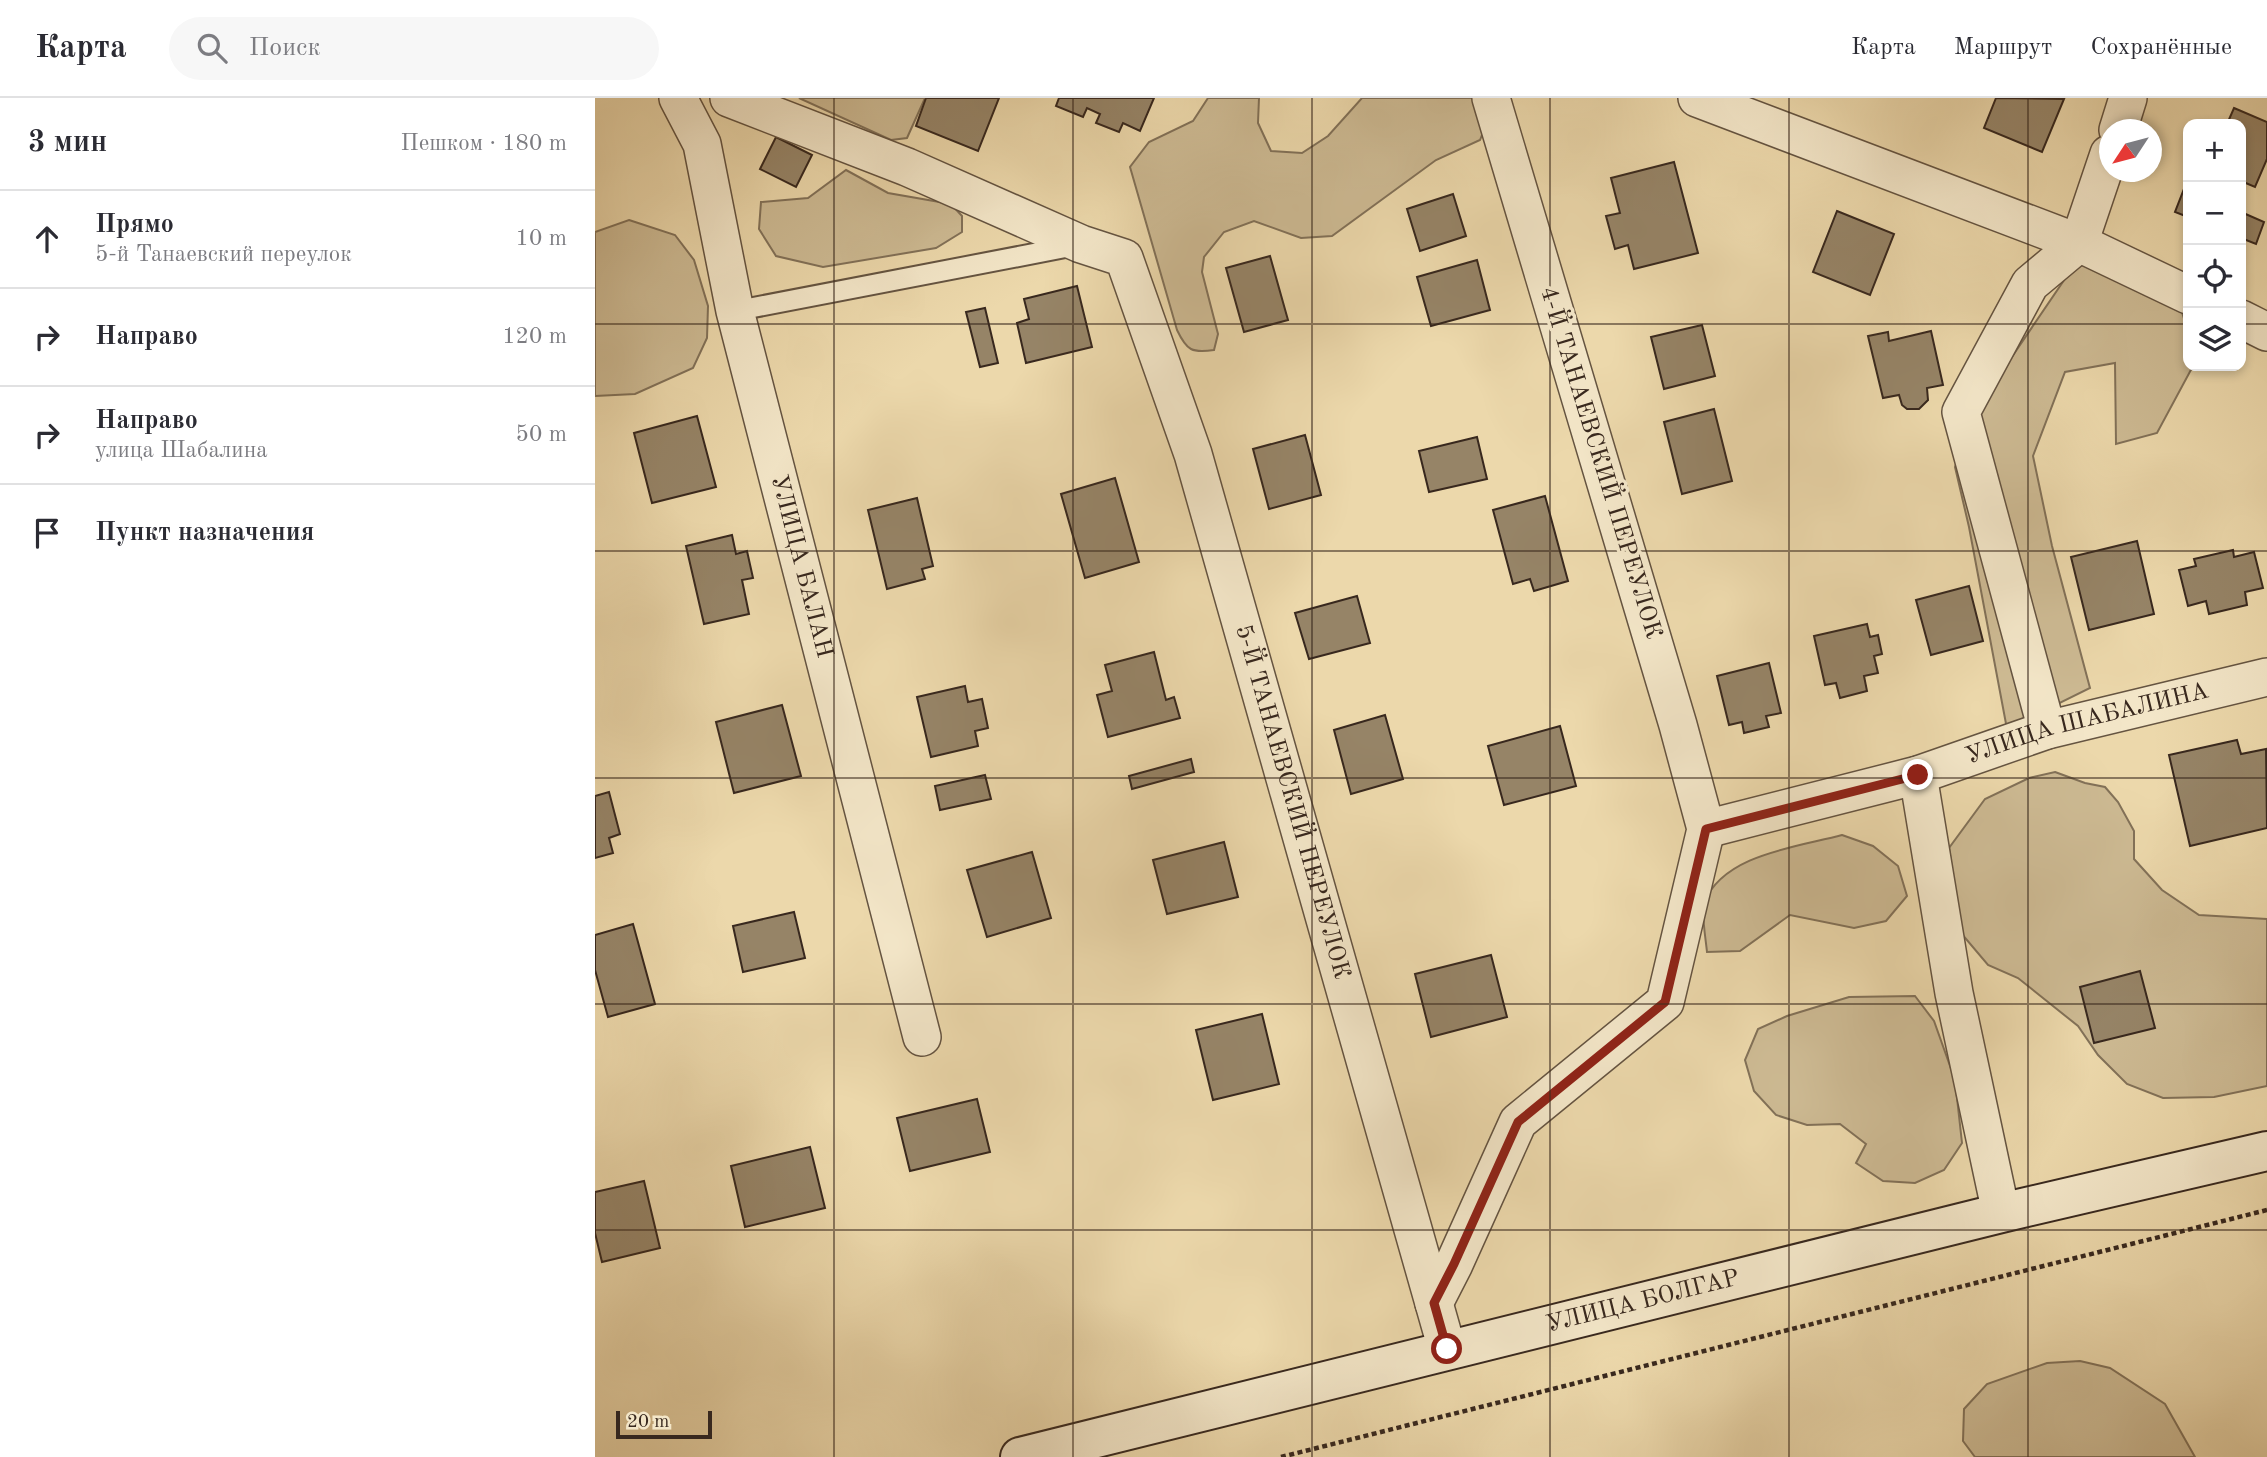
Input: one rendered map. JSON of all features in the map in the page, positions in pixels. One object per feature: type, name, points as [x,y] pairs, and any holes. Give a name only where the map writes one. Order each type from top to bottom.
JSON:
[{"type":"street","name":"УЛИЦА БАЛАН","points":[[678,98],[702,144],[736,311],[922,1037]]},
{"type":"street","points":[[729,98],[907,167],[1081,244]]},
{"type":"street","name":"4-Й ТАНАЕВСКИЙ ПЕРЕУЛОК","points":[[1491,98],[1674,712],[1706,829]]},
{"type":"street","points":[[1697,98],[2079,243],[2183,293]]},
{"type":"street","points":[[2121,119],[2128,98]]},
{"type":"street","points":[[2047,730],[1961,412],[2030,284],[2079,243],[2100,182]]},
{"type":"street","name":"5-Й ТАНАЕВСКИЙ ПЕРЕУЛОК","points":[[1081,244],[1124,258],[1193,454],[1447,1349]]},
{"type":"street","points":[[2246,321],[2267,331]]},
{"type":"street","name":"УЛИЦА ШАБАЛИНА","points":[[1706,829],[1918,775],[2047,730],[2267,677]]},
{"type":"street","points":[[1918,775],[1954,993],[2001,1213]]},
{"type":"street","points":[[1434,1303],[1518,1122],[1665,1002],[1706,829]]},
{"type":"street","name":"УЛИЦА БОЛГАР","points":[[1020,1457],[2001,1213],[2267,1151]]},
{"type":"lane","points":[[736,311],[1081,244]]},
{"type":"path","points":[[1281,1457],[2267,1210]]},
{"type":"shaded area","points":[[799,98],[925,98],[907,138],[891,140]]},
{"type":"shaded area","points":[[1208,98],[1259,98],[1258,123],[1271,151],[1302,153],[1328,136],[1362,98],[1485,98],[1486,125],[1480,140],[1436,160],[1332,236],[1301,238],[1254,221],[1224,232],[1204,257],[1202,272],[1218,334],[1214,350],[1195,351],[1187,346],[1177,330],[1130,167],[1149,142],[1193,121]]},
{"type":"shaded area","points":[[846,170],[888,193],[951,204],[962,216],[962,232],[936,248],[823,267],[776,256],[759,229],[761,202],[808,198]]},
{"type":"shaded area","points":[[629,220],[675,235],[694,260],[708,306],[707,338],[693,368],[635,394],[595,396],[595,232]]},
{"type":"shaded area","points":[[2088,245],[2172,281],[2183,315],[2183,371],[2190,371],[2157,433],[2116,444],[2115,363],[2065,372],[2033,456],[2052,546],[2090,688],[2007,729],[1955,467],[1973,414]]},
{"type":"shaded area","points":[[2055,772],[2105,787],[2118,802],[2134,831],[2134,859],[2162,890],[2199,915],[2267,919],[2267,1086],[2214,1097],[2163,1098],[2127,1084],[2098,1055],[2078,1026],[2018,978],[1988,965],[1961,933],[1949,848],[1985,799],[2029,778]]},
{"type":"shaded area","points":[[1842,835],[1873,846],[1898,866],[1907,896],[1886,921],[1854,928],[1790,915],[1740,951],[1707,952],[1704,903],[1727,873],[1764,855]]},
{"type":"shaded area","points":[[1915,996],[1934,1021],[1955,1080],[1962,1143],[1944,1170],[1915,1183],[1883,1181],[1856,1163],[1866,1144],[1840,1124],[1807,1125],[1776,1115],[1754,1091],[1745,1060],[1758,1029],[1787,1016],[1849,997]]},
{"type":"shaded area","points":[[2080,1361],[2110,1368],[2165,1404],[2195,1457],[1975,1457],[1963,1441],[1964,1409],[1987,1384],[2047,1363]]},
{"type":"building","points":[[926,98],[999,98],[978,151],[916,126]]},
{"type":"building","points":[[1059,98],[1154,98],[1140,131],[1123,123],[1119,132],[1096,123],[1100,114],[1087,108],[1083,117],[1056,106]]},
{"type":"building","points":[[1996,98],[2064,99],[2042,152],[1984,128]]},
{"type":"building","points":[[2234,108],[2267,122],[2267,159],[2255,187],[2246,183],[2246,119],[2229,119]]},
{"type":"building","points":[[776,137],[812,155],[796,187],[760,169]]},
{"type":"building","points":[[1674,162],[1698,253],[1634,269],[1628,245],[1615,249],[1606,216],[1620,213],[1611,178]]},
{"type":"building","points":[[2183,192],[2183,215],[2175,212]]},
{"type":"building","points":[[1453,194],[1466,236],[1420,251],[1407,209]]},
{"type":"building","points":[[1837,211],[1894,234],[1870,295],[1813,272]]},
{"type":"building","points":[[2246,214],[2264,222],[2256,244],[2246,240]]},
{"type":"building","points":[[1270,256],[1288,320],[1244,332],[1226,268]]},
{"type":"building","points":[[1477,260],[1490,310],[1431,326],[1417,277]]},
{"type":"building","points":[[1077,286],[1092,347],[1026,363],[1017,323],[1029,319],[1024,299]]},
{"type":"building","points":[[985,308],[998,363],[980,367],[966,312]]},
{"type":"building","points":[[1702,325],[1715,376],[1664,389],[1651,337]]},
{"type":"building","points":[[1931,331],[1943,385],[1927,388],[1928,400],[1919,409],[1907,409],[1902,405],[1899,395],[1883,398],[1868,336],[1888,332],[1889,341]]},
{"type":"building","points":[[1714,409],[1732,481],[1682,494],[1664,422]]},
{"type":"building","points":[[697,416],[716,487],[652,503],[634,433]]},
{"type":"building","points":[[1305,435],[1321,495],[1269,509],[1253,449]]},
{"type":"building","points":[[1477,437],[1487,479],[1429,492],[1419,451]]},
{"type":"building","points":[[1115,478],[1139,562],[1085,578],[1061,494]]},
{"type":"building","points":[[1545,496],[1568,581],[1534,591],[1530,579],[1513,584],[1493,510]]},
{"type":"building","points":[[917,498],[933,566],[922,569],[925,579],[887,589],[868,510]]},
{"type":"building","points":[[732,535],[736,554],[747,551],[753,578],[742,580],[749,614],[704,624],[686,546]]},
{"type":"building","points":[[2137,541],[2154,614],[2089,630],[2071,557]]},
{"type":"building","points":[[2233,550],[2234,557],[2254,552],[2263,588],[2245,592],[2247,605],[2209,614],[2206,601],[2188,606],[2179,570],[2196,566],[2194,559]]},
{"type":"building","points":[[1969,586],[1983,641],[1931,655],[1916,600]]},
{"type":"building","points":[[1357,596],[1370,643],[1309,659],[1295,613]]},
{"type":"building","points":[[1867,624],[1870,637],[1878,635],[1882,654],[1874,656],[1878,673],[1864,676],[1867,691],[1840,698],[1836,683],[1825,685],[1814,636]]},
{"type":"building","points":[[1154,652],[1166,700],[1174,697],[1180,718],[1108,737],[1097,695],[1112,691],[1105,665]]},
{"type":"building","points":[[1769,663],[1781,713],[1766,716],[1769,727],[1744,733],[1742,722],[1729,725],[1717,676]]},
{"type":"building","points":[[965,686],[968,702],[982,699],[988,728],[975,731],[978,746],[931,757],[917,697]]},
{"type":"building","points":[[782,705],[801,776],[734,793],[716,722]]},
{"type":"building","points":[[1385,715],[1403,779],[1351,794],[1334,730]]},
{"type":"building","points":[[1560,726],[1576,786],[1504,805],[1488,746]]},
{"type":"building","points":[[2237,740],[2241,754],[2266,749],[2267,828],[2190,846],[2169,755]]},
{"type":"building","points":[[1191,759],[1194,772],[1132,789],[1129,776]]},
{"type":"building","points":[[985,775],[991,799],[940,810],[935,786]]},
{"type":"building","points":[[609,792],[620,834],[609,838],[613,853],[595,858],[595,796]]},
{"type":"building","points":[[1224,842],[1238,897],[1167,914],[1153,860]]},
{"type":"building","points":[[1032,852],[1051,918],[987,937],[967,870]]},
{"type":"building","points":[[794,912],[805,958],[743,972],[733,926]]},
{"type":"building","points":[[633,924],[655,1004],[608,1017],[595,970],[595,935]]},
{"type":"building","points":[[1491,955],[1507,1017],[1431,1037],[1415,974]]},
{"type":"building","points":[[2140,971],[2155,1028],[2094,1043],[2080,987]]},
{"type":"building","points":[[1262,1014],[1279,1084],[1213,1100],[1196,1030]]},
{"type":"building","points":[[977,1099],[990,1152],[910,1171],[897,1118]]},
{"type":"building","points":[[810,1147],[825,1208],[745,1227],[731,1166]]},
{"type":"building","points":[[644,1181],[660,1248],[602,1262],[595,1233],[595,1192]]},
{"type":"route","points":[[1447,1349],[1434,1303],[1518,1122],[1665,1002],[1706,829],[1918,775]]}]
